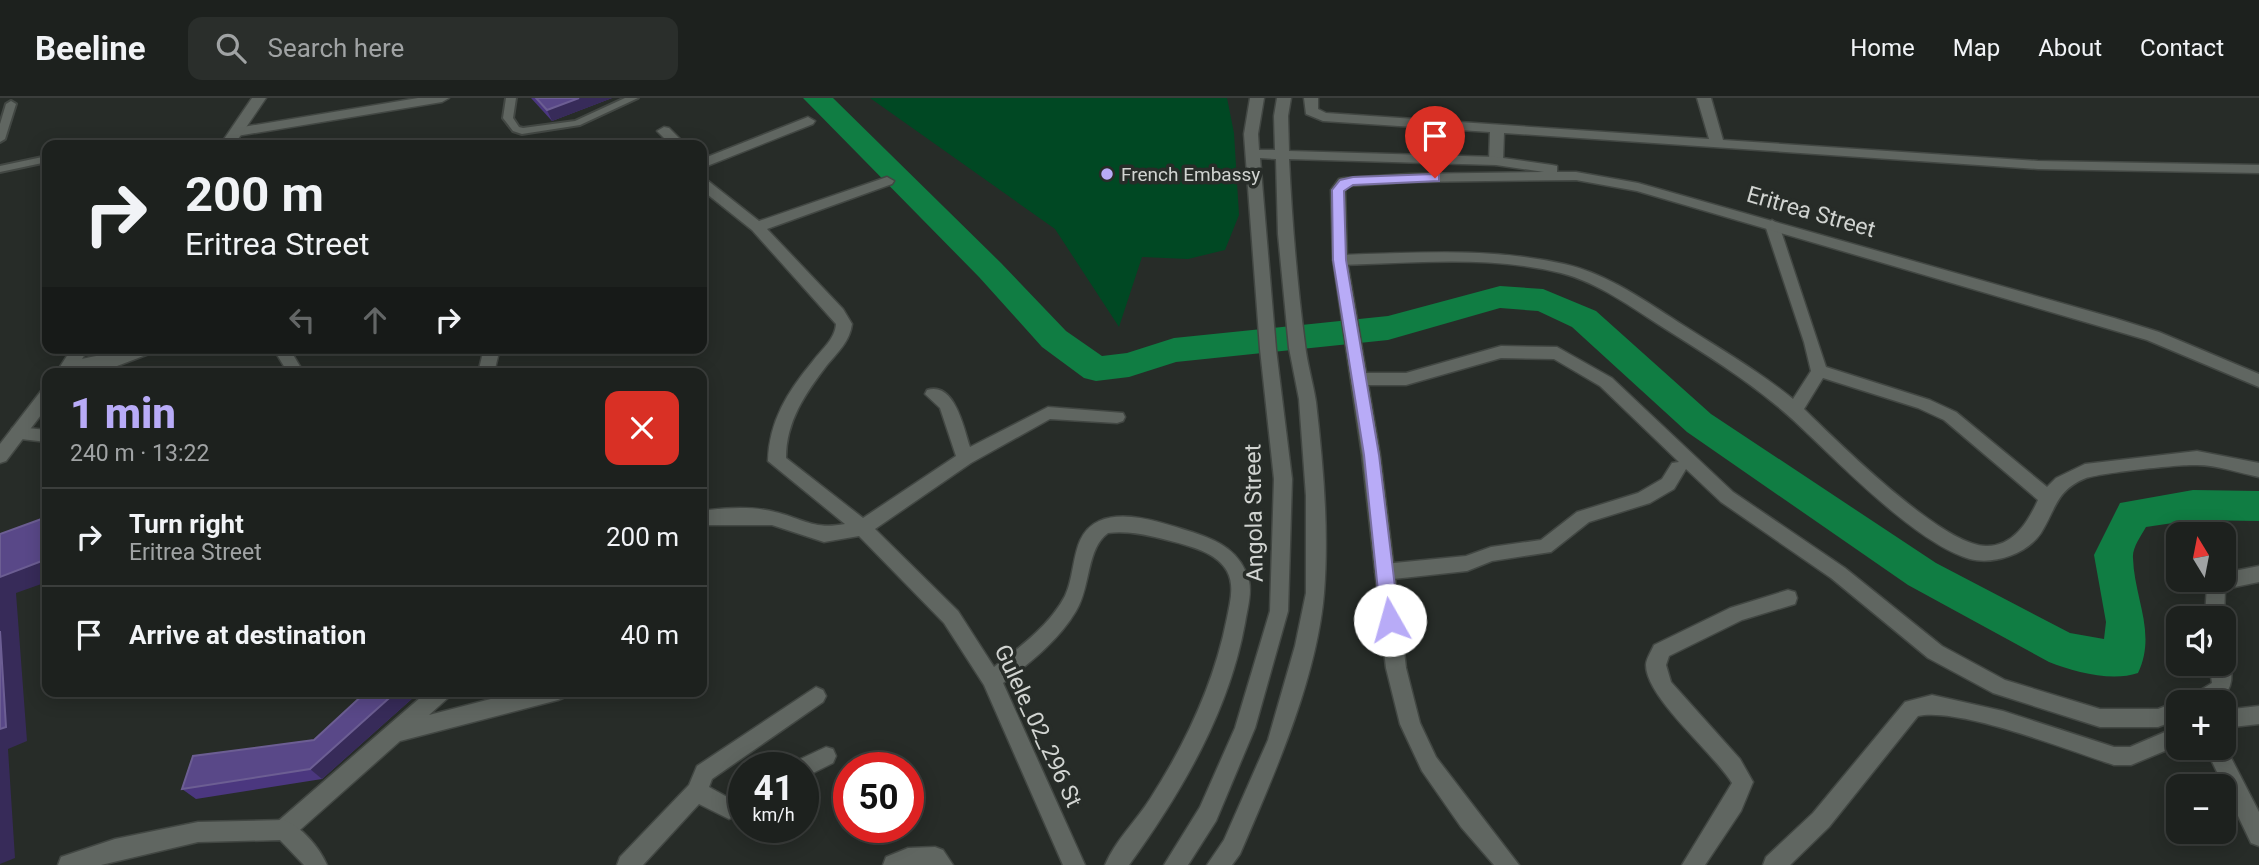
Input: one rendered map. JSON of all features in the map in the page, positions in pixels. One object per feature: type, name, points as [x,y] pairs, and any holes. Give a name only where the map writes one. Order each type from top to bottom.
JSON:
[{"type":"street","points":[[231,140],[259,98]]},
{"type":"street","points":[[237,132],[442,98]]},
{"type":"street","name":"Angola Street","points":[[1175,865],[1208,814],[1245,728],[1279,611],[1283,480],[1268,349],[1251,134],[1257,98]]},
{"type":"street","points":[[1219,865],[1232,847],[1279,740],[1305,646],[1315,593],[1315,496],[1307,399],[1297,348],[1285,234],[1281,116],[1284,98]]},
{"type":"street","points":[[1311,98],[1311,111],[1323,117],[2038,164],[2259,169]]},
{"type":"street","points":[[1704,98],[1717,143]]},
{"type":"street","points":[[707,162],[807,121]]},
{"type":"street","points":[[1496,161],[1498,128]]},
{"type":"street","points":[[664,131],[674,140]]},
{"type":"street","points":[[1254,154],[1496,161],[1546,168],[1576,176]]},
{"type":"street","name":"Eritrea Street","points":[[1340,260],[1338,190],[1345,182],[1576,176],[1638,187],[2108,322],[2152,336],[2259,381]]},
{"type":"street","points":[[757,227],[887,181]]},
{"type":"street","name":"Gulele_02_296 St","points":[[707,187],[757,227],[838,313],[844,324],[843,335],[789,405],[775,444],[777,461],[863,528],[951,617],[992,680],[1074,865]]},
{"type":"street","points":[[1772,225],[1812,342],[1819,371],[1797,406]]},
{"type":"street","points":[[1508,865],[1469,821],[1429,765],[1410,724],[1396,668],[1361,379],[1340,260],[1469,256],[1517,260],[1565,269],[1606,285],[1728,361],[1785,401],[1870,483],[1948,542],[1972,552],[1987,554],[2007,550],[2032,530],[2048,498],[2062,482],[2085,471],[2197,457],[2259,470]]},
{"type":"street","points":[[1361,379],[1406,379],[1501,352],[1557,353],[1606,382],[1727,497],[1838,573],[1935,652],[2000,687],[2100,718],[2158,718],[2166,715]]},
{"type":"street","points":[[75,368],[131,354]]},
{"type":"street","points":[[1819,371],[1924,404],[1950,416],[2048,498]]},
{"type":"street","points":[[933,394],[947,405],[965,458]]},
{"type":"street","points":[[0,456],[42,402]]},
{"type":"street","points":[[707,518],[772,518],[824,535],[863,528],[965,458],[1048,413],[1117,417]]},
{"type":"street","points":[[18,433],[42,435]]},
{"type":"street","points":[[1384,572],[1467,564],[1491,554],[1545,547],[1583,517],[1644,498],[1668,484],[1678,468]]},
{"type":"street","points":[[992,680],[1014,664],[1058,621],[1076,594],[1087,546],[1093,534],[1107,525],[1152,528],[1217,548],[1233,564],[1241,584],[1235,636],[1204,722],[1142,832],[1116,865]]},
{"type":"street","points":[[2215,606],[2216,585],[2227,580],[2259,575]]},
{"type":"street","points":[[1693,865],[1700,850],[1739,796],[1743,782],[1733,766],[1662,687],[1656,665],[1661,651],[1737,614],[1788,598]]},
{"type":"street","points":[[628,865],[697,791],[704,773],[816,696]]},
{"type":"street","points":[[69,865],[114,850],[198,832],[284,830],[435,697]]},
{"type":"street","points":[[395,733],[535,697]]},
{"type":"street","points":[[1774,865],[1821,820],[1912,708],[1932,704],[2003,720],[2115,756],[2131,755],[2166,740]]},
{"type":"street","points":[[2236,718],[2259,715]]},
{"type":"street","points":[[819,759],[825,756]]},
{"type":"street","points":[[2222,760],[2259,836]]},
{"type":"street","points":[[697,791],[728,808]]},
{"type":"street","points":[[284,830],[311,856],[316,865]]},
{"type":"street","points":[[894,865],[908,859],[935,858],[942,865]]},
{"type":"lane","points":[[511,98],[508,118],[516,130],[522,131],[577,123],[634,98]]},
{"type":"lane","points":[[0,139],[11,104]]},
{"type":"lane","points":[[0,169],[42,160]]},
{"type":"green space","name":"French Embassy","points":[[870,98],[1227,98],[1234,133],[1239,215],[1225,250],[1188,259],[1142,257],[1119,327],[1055,229]]},
{"type":"building","points":[[536,98],[579,98],[547,110]]},
{"type":"building","points":[[42,519],[42,561],[0,577],[0,534]]},
{"type":"building","points":[[0,631],[6,727],[0,729]]},
{"type":"building","points":[[361,697],[390,697],[310,769],[182,789],[193,756],[314,740]]},
{"type":"waterway","points":[[817,98],[990,270],[1054,339],[1096,369],[1129,365],[1174,350],[1388,328],[1500,297],[1543,300],[1584,319],[1699,423],[1922,574],[2063,650],[2123,660],[2126,622],[2113,555],[2133,514],[2193,505],[2259,506]]},
{"type":"place","name":"French Embassy","points":[[1107,174]]},
{"type":"route","points":[[1390,620],[1358,361],[1340,260],[1338,190],[1345,182],[1353,181],[1435,178]]}]
